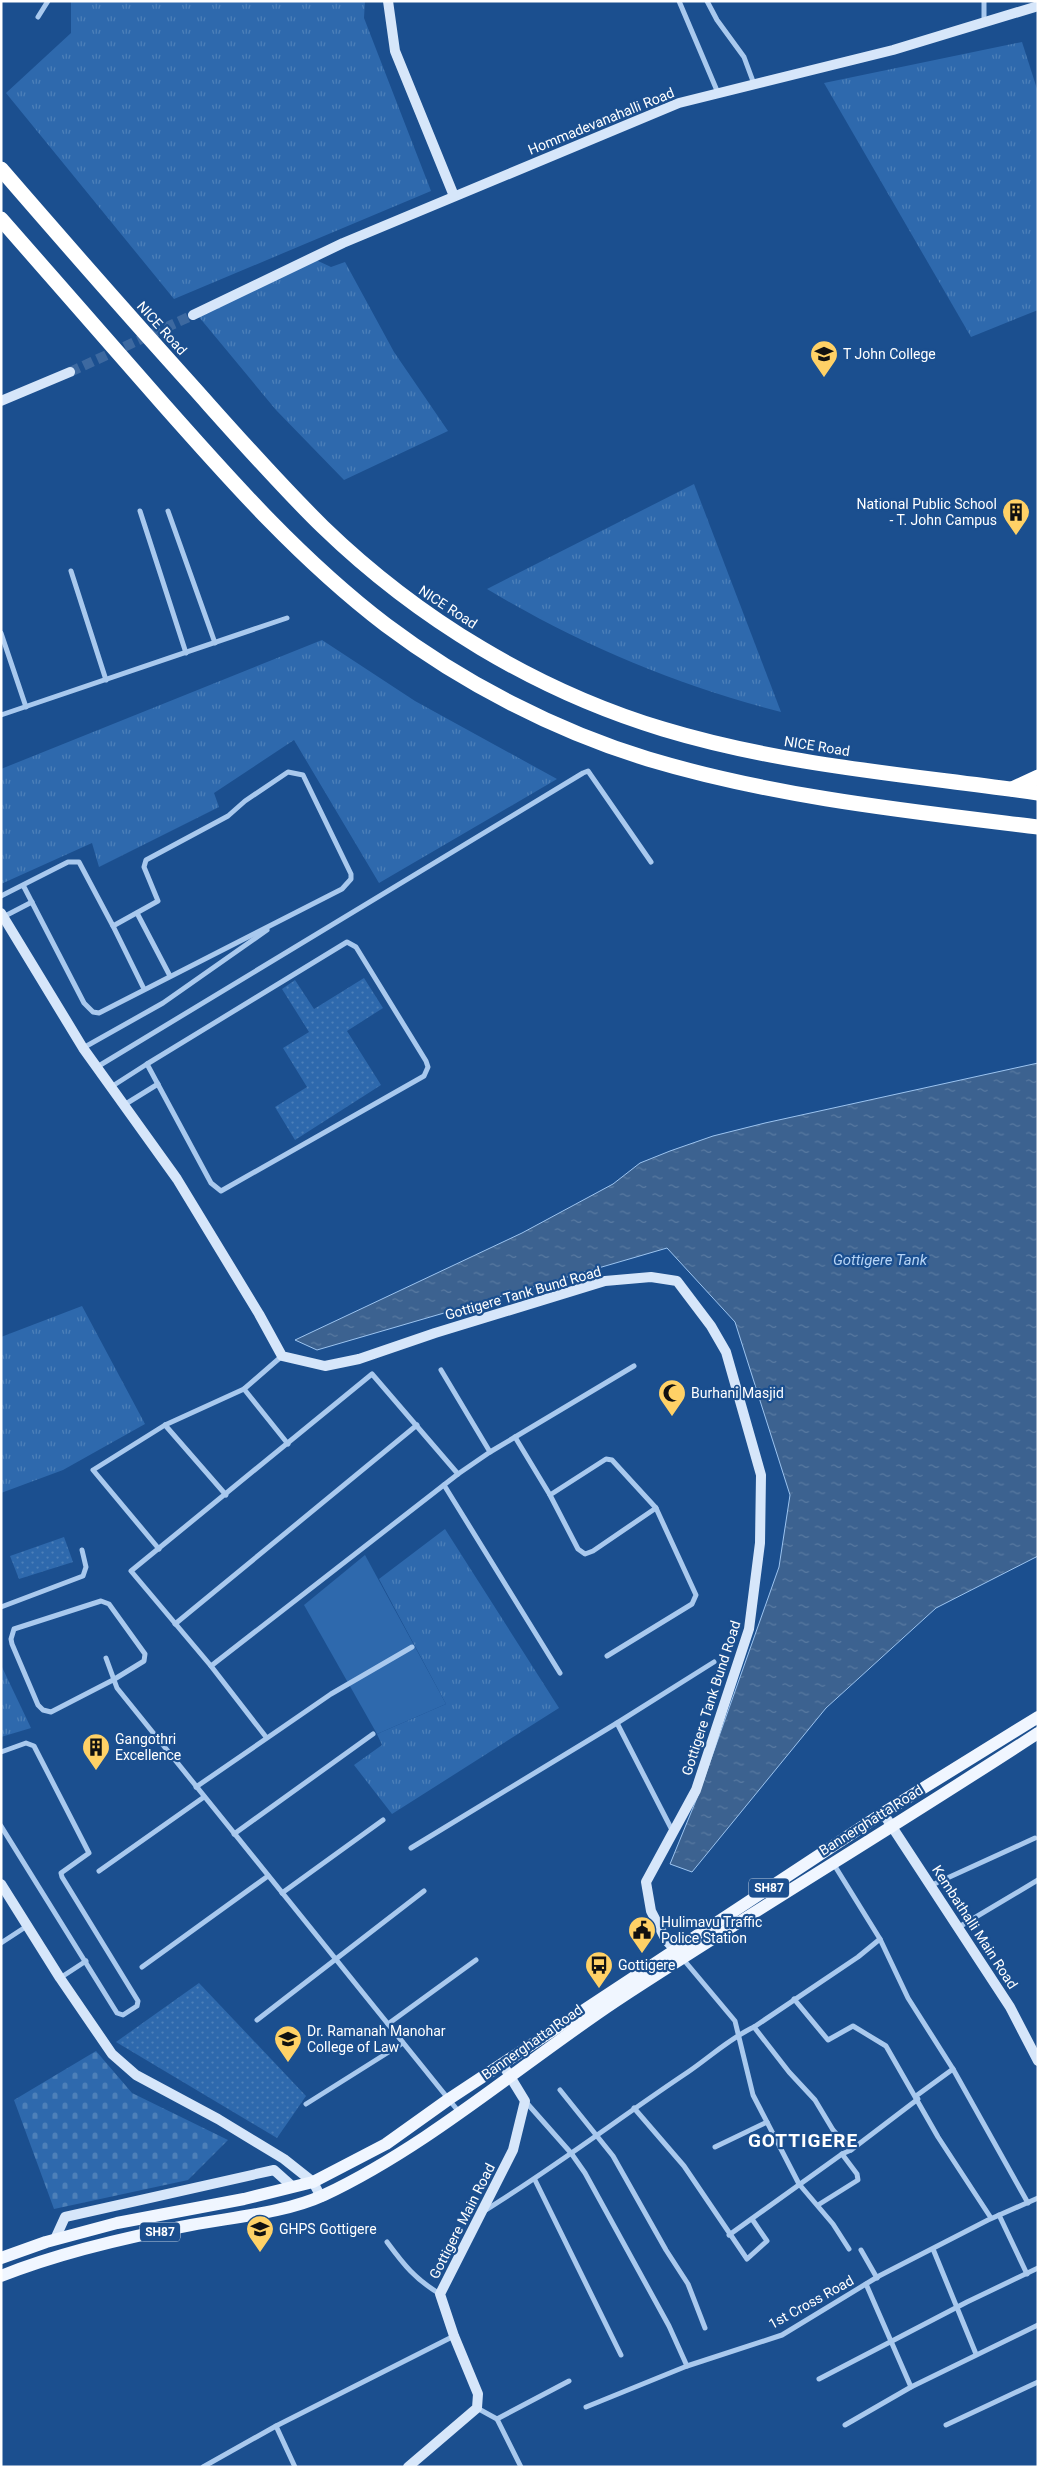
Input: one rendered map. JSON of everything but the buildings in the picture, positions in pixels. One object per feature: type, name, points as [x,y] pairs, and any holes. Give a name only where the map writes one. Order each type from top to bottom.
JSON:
[{"type":"highway","name":"NICE Road","points":[[1,169],[271,473],[324,528],[407,599],[446,627],[488,651],[565,690],[631,718],[684,735],[783,758],[1038,793]]},
{"type":"highway","points":[[1,219],[186,430],[262,513],[308,559],[388,626],[468,678],[555,724],[607,745],[707,775],[805,796],[1038,827]]},
{"type":"highway","points":[[1012,789],[1038,777]]},
{"type":"main road","name":"Bannerghatta Road","points":[[1,2258],[55,2239],[127,2221],[313,2182],[386,2144],[449,2100],[506,2070],[679,1954],[883,1812],[1038,1717]]},
{"type":"main road","name":"Bannerghatta Road","points":[[679,1954],[832,1862],[1038,1733]]},
{"type":"main road","name":"Bannerghatta Road","points":[[1,2276],[24,2267],[117,2241],[192,2225],[249,2217],[321,2197],[393,2159],[459,2112],[506,2070]]},
{"type":"street","points":[[38,17],[48,1]]},
{"type":"street","points":[[388,1],[395,52],[454,196]]},
{"type":"street","points":[[680,1],[718,93]]},
{"type":"street","points":[[708,1],[717,20],[744,57],[754,84]]},
{"type":"street","points":[[984,1],[984,22]]},
{"type":"street","name":"Hommadevanahalli Road","points":[[193,315],[343,243],[679,103],[893,50],[1038,6]]},
{"type":"street","points":[[1,402],[70,372]]},
{"type":"street","points":[[140,511],[186,653]]},
{"type":"street","points":[[168,511],[215,643]]},
{"type":"street","points":[[70,570],[106,680]]},
{"type":"street","points":[[1,715],[287,618]]},
{"type":"street","points":[[1,633],[26,707]]},
{"type":"street","points":[[96,1067],[588,771],[651,862]]},
{"type":"street","points":[[23,885],[87,1008],[93,1012],[98,1012],[342,889],[352,879],[351,874],[303,775],[288,772],[245,801],[228,816],[146,860],[144,867],[158,901],[113,926]]},
{"type":"street","points":[[1,896],[68,862],[79,862],[144,989]]},
{"type":"street","points":[[32,902],[3,914],[83,1048],[178,1179],[282,1356],[244,1389],[165,1425],[93,1470],[159,1549]]},
{"type":"street","points":[[137,913],[170,976]]},
{"type":"street","points":[[83,1048],[163,1004],[283,919]]},
{"type":"street","points":[[111,1087],[147,1064],[347,942],[356,947],[428,1067],[424,1076],[221,1191],[211,1183],[147,1064]]},
{"type":"street","points":[[124,1105],[158,1084]]},
{"type":"street","name":"Gottigere Tank Bund Road","points":[[282,1356],[326,1366],[359,1359],[435,1333],[605,1282],[651,1277],[677,1281],[711,1326],[726,1352],[761,1475],[760,1533],[749,1629],[696,1790],[646,1882],[651,1911],[666,1940],[679,1954]]},
{"type":"street","points":[[211,1666],[458,1474],[515,1436],[634,1366]]},
{"type":"street","points":[[441,1370],[490,1452]]},
{"type":"street","points":[[266,1737],[211,1666],[132,1571],[372,1374],[458,1474]]},
{"type":"street","points":[[244,1389],[288,1444]]},
{"type":"street","points":[[165,1425],[226,1495]]},
{"type":"street","points":[[175,1624],[417,1425]]},
{"type":"street","points":[[515,1436],[550,1495],[578,1549],[585,1554],[656,1508]]},
{"type":"street","points":[[550,1495],[606,1460],[612,1460],[656,1508],[696,1595],[696,1600],[607,1656]]},
{"type":"street","points":[[444,1485],[560,1673]]},
{"type":"street","points":[[1,1608],[83,1576],[86,1567],[82,1550]]},
{"type":"street","points":[[105,1601],[145,1654],[144,1661],[113,1680],[51,1712],[43,1710],[38,1705],[12,1644],[12,1634],[18,1627],[105,1601]]},
{"type":"street","points":[[196,1787],[331,1694],[412,1647]]},
{"type":"street","points":[[106,1658],[117,1688],[459,2112]]},
{"type":"street","points":[[411,1848],[714,1662]]},
{"type":"street","points":[[617,1723],[673,1833]]},
{"type":"street","points":[[234,1834],[373,1734]]},
{"type":"street","points":[[1,1752],[28,1743],[34,1746],[90,1853],[65,1869],[61,1873],[62,1876],[138,2001],[136,2006],[123,2015],[119,2014],[1,1826]]},
{"type":"street","points":[[99,1871],[204,1797]]},
{"type":"street","name":"Kembathalli Main Road","points":[[883,1812],[1010,2007],[1038,2061]]},
{"type":"street","points":[[282,1893],[383,1820]]},
{"type":"street","points":[[932,1886],[1035,1838]]},
{"type":"street","points":[[832,1862],[880,1940],[908,1998],[952,2069],[1028,2203]]},
{"type":"street","points":[[142,1966],[268,1876]]},
{"type":"street","points":[[959,1926],[1038,1880]]},
{"type":"street","points":[[1,1884],[100,2039],[126,2066],[136,2075],[218,2119],[270,2150],[313,2182],[321,2197]]},
{"type":"street","points":[[257,2020],[424,1891]]},
{"type":"street","points":[[1,1943],[27,1926]]},
{"type":"street","points":[[484,2211],[535,2180],[634,2108],[709,2058],[740,2034],[754,2027],[880,1940]]},
{"type":"street","points":[[679,1954],[735,2021],[740,2034],[753,2095],[799,2184],[818,2205],[849,2249]]},
{"type":"street","points":[[388,2024],[476,1960]]},
{"type":"street","points":[[60,1978],[86,1961]]},
{"type":"street","points":[[794,1999],[828,2040],[854,2026],[886,2046],[938,2137],[991,2218]]},
{"type":"street","points":[[754,2027],[789,2072],[815,2100],[833,2130],[851,2150]]},
{"type":"street","points":[[306,2104],[403,2043]]},
{"type":"street","points":[[729,2235],[842,2154],[851,2150],[952,2069]]},
{"type":"street","points":[[506,2070],[525,2101],[571,2153],[585,2173],[664,2317],[687,2366]]},
{"type":"street","points":[[560,2090],[613,2156],[666,2250],[688,2284],[706,2328]]},
{"type":"street","name":"Gottigere Main Road","points":[[477,2408],[478,2394],[454,2336],[440,2294],[460,2251],[484,2211],[513,2150],[525,2101]]},
{"type":"street","points":[[634,2108],[684,2166],[747,2259],[767,2241],[752,2219]]},
{"type":"street","points":[[716,2147],[767,2122]]},
{"type":"street","points":[[818,2205],[858,2180],[857,2174],[842,2154]]},
{"type":"street","points":[[55,2239],[65,2217],[274,2170],[293,2187]]},
{"type":"street","points":[[535,2180],[621,2355]]},
{"type":"street","name":"1st Cross Road","points":[[586,2407],[687,2366],[782,2335],[877,2278],[991,2218],[1038,2198]]},
{"type":"street","points":[[999,2215],[1027,2274]]},
{"type":"street","points":[[387,2242],[408,2271],[420,2282],[440,2294]]},
{"type":"street","points":[[932,2249],[976,2354]]},
{"type":"street","points":[[861,2250],[877,2278]]},
{"type":"street","points":[[819,2379],[957,2307],[1038,2268]]},
{"type":"street","points":[[866,2284],[911,2387]]},
{"type":"street","points":[[845,2425],[911,2387],[1038,2325]]},
{"type":"street","points":[[203,2467],[276,2426],[454,2336]]},
{"type":"street","points":[[497,2419],[569,2381]]},
{"type":"street","points":[[946,2425],[1038,2382]]},
{"type":"street","points":[[408,2467],[477,2408],[497,2419],[521,2467]]},
{"type":"street","points":[[276,2426],[295,2467]]},
{"type":"green space","points":[[71,1],[365,1],[364,18],[431,191],[174,299],[6,93],[71,33]]},
{"type":"green space","points":[[1022,42],[1038,92],[1038,310],[971,337],[824,83]]},
{"type":"green space","points":[[316,260],[331,267],[345,262],[394,352],[448,431],[344,480],[276,410],[199,317]]},
{"type":"green space","points":[[694,484],[781,712],[704,689],[630,661],[557,628],[487,589]]},
{"type":"green space","points":[[322,640],[415,701],[557,779],[379,883],[294,740],[214,793],[219,807],[99,867],[92,843],[1,884],[1,769]]},
{"type":"green space","points":[[364,978],[383,1008],[347,1031],[381,1085],[295,1140],[275,1107],[307,1087],[283,1048],[309,1032],[282,989],[295,980],[314,1009]]},
{"type":"green space","points":[[82,1306],[145,1424],[63,1470],[1,1493],[1,1337]]},
{"type":"green space","points":[[445,1529],[559,1708],[392,1814],[354,1765],[382,1745],[377,1734],[446,1704],[379,1579]]},
{"type":"green space","points":[[64,1537],[73,1562],[19,1579],[10,1556]]},
{"type":"green space","points":[[365,1555],[446,1704],[377,1734],[304,1605]]},
{"type":"green space","points":[[1,1665],[31,1728],[1,1737]]},
{"type":"green space","points":[[199,1983],[306,2096],[277,2138],[116,2042]]},
{"type":"green space","points":[[96,2051],[132,2093],[228,2140],[188,2180],[54,2209],[14,2100]]},
{"type":"water","name":"Gottigere Tank","points":[[1038,1063],[1038,1556],[936,1608],[826,1708],[692,1872],[670,1864],[699,1793],[779,1567],[790,1495],[735,1322],[667,1248],[317,1350],[295,1340],[522,1233],[613,1184],[640,1163],[670,1151],[713,1136],[765,1123]]},
{"type":"tunnel","points":[[70,372],[193,315]]},
{"type":"place","name":"T John College","points":[[824,378]]},
{"type":"place","name":"National Public School - T. John Campus","points":[[1016,536]]},
{"type":"place","name":"Burhani Masjid","points":[[672,1417]]},
{"type":"place","name":"Gangothri Excellence","points":[[96,1771]]},
{"type":"place","name":"Hulimavu Traffic Police Station","points":[[642,1954]]},
{"type":"place","name":"Gottigere","points":[[599,1989]]},
{"type":"place","name":"Dr. Ramanah Manohar College of Law","points":[[288,2063]]},
{"type":"place","name":"GHPS Gottigere","points":[[260,2253]]},
{"type":"district","name":"GOTTIGERE","points":[[803,2140]]}]
